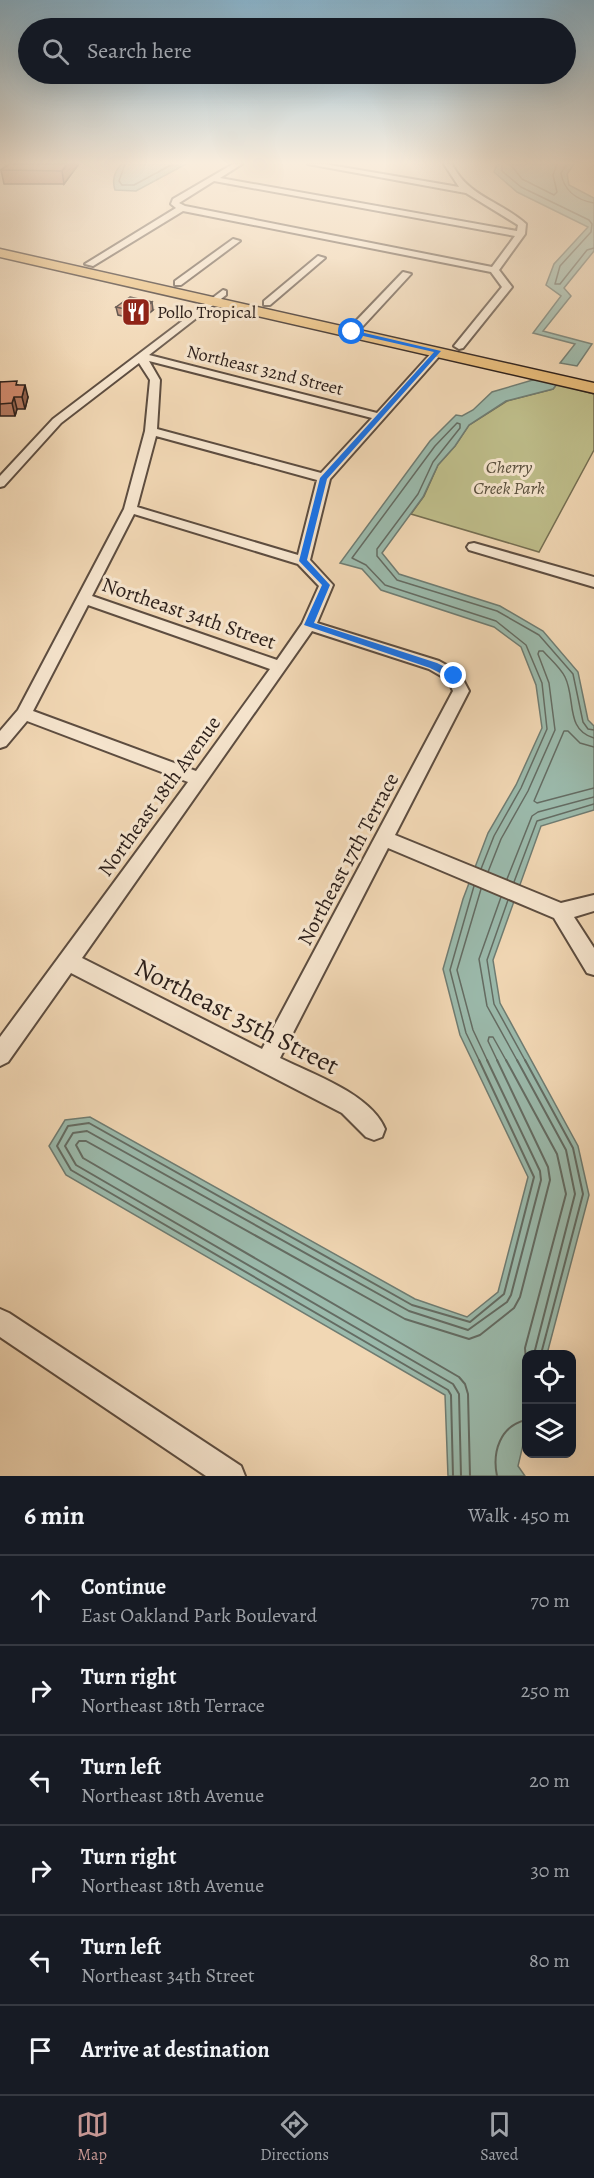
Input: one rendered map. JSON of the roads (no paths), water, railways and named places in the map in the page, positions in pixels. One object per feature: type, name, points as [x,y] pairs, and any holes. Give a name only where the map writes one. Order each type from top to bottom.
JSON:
[{"type":"main road","points":[[0,243],[178,283],[218,297],[267,303],[594,376]]},
{"type":"main road","points":[[0,253],[218,297],[594,388]]},
{"type":"main road","points":[[58,266],[85,263]]},
{"type":"main road","points":[[438,351],[459,346]]},
{"type":"main road","points":[[523,371],[527,366],[540,364]]},
{"type":"street","points":[[85,263],[138,233]]},
{"type":"street","points":[[307,233],[494,270],[507,287],[459,346]]},
{"type":"street","points":[[494,270],[521,234],[515,233]]},
{"type":"street","points":[[178,283],[236,241]]},
{"type":"street","points":[[267,303],[321,258]]},
{"type":"street","points":[[359,324],[406,274]]},
{"type":"street","points":[[0,483],[57,421],[218,297]]},
{"type":"street","points":[[130,509],[303,561],[324,478],[438,351]]},
{"type":"street","points":[[0,742],[24,714],[130,509],[151,431],[155,380],[141,356]]},
{"type":"street","name":"Northeast 32nd Street","points":[[141,356],[381,417]]},
{"type":"street","points":[[151,431],[324,478]]},
{"type":"street","points":[[474,547],[594,582]]},
{"type":"street","name":"Northeast 18th Avenue","points":[[0,1056],[309,625],[326,585],[303,561]]},
{"type":"street","name":"Northeast 34th Street","points":[[85,599],[280,667]]},
{"type":"street","name":"Northeast 34th Street","points":[[309,625],[434,665],[454,676]]},
{"type":"street","name":"Northeast 17th Terrace","points":[[266,1062],[461,691],[454,676]]},
{"type":"street","points":[[24,714],[199,779]]},
{"type":"street","points":[[384,838],[561,912],[594,966]]},
{"type":"street","points":[[561,912],[594,903]]},
{"type":"street","name":"Northeast 35th Street","points":[[68,961],[350,1105],[374,1129]]},
{"type":"street","points":[[0,1322],[231,1476]]},
{"type":"water","points":[[583,233],[594,233],[594,251],[564,288],[571,296],[543,331],[592,344],[577,366],[560,363],[575,344],[533,333],[561,296],[546,285],[554,264]]},
{"type":"water","points":[[536,379],[557,384],[553,389],[506,401],[469,425],[438,465],[423,497],[382,553],[399,574],[500,606],[543,631],[578,672],[588,720],[594,726],[594,810],[541,826],[493,960],[500,1003],[578,1146],[589,1195],[548,1350],[522,1350],[522,1449],[518,1466],[525,1476],[448,1476],[445,1395],[66,1175],[49,1146],[65,1120],[90,1117],[415,1299],[467,1317],[498,1292],[528,1177],[460,1035],[443,969],[463,899],[488,833],[516,785],[542,728],[536,685],[521,647],[494,627],[381,590],[362,569],[340,563],[430,441],[456,415],[462,416],[473,410],[492,392]]},
{"type":"place","name":"Pollo Tropical","points":[[136,312]]},
{"type":"park label","name":"Cherry Creek Park","points":[[509,477]]}]
